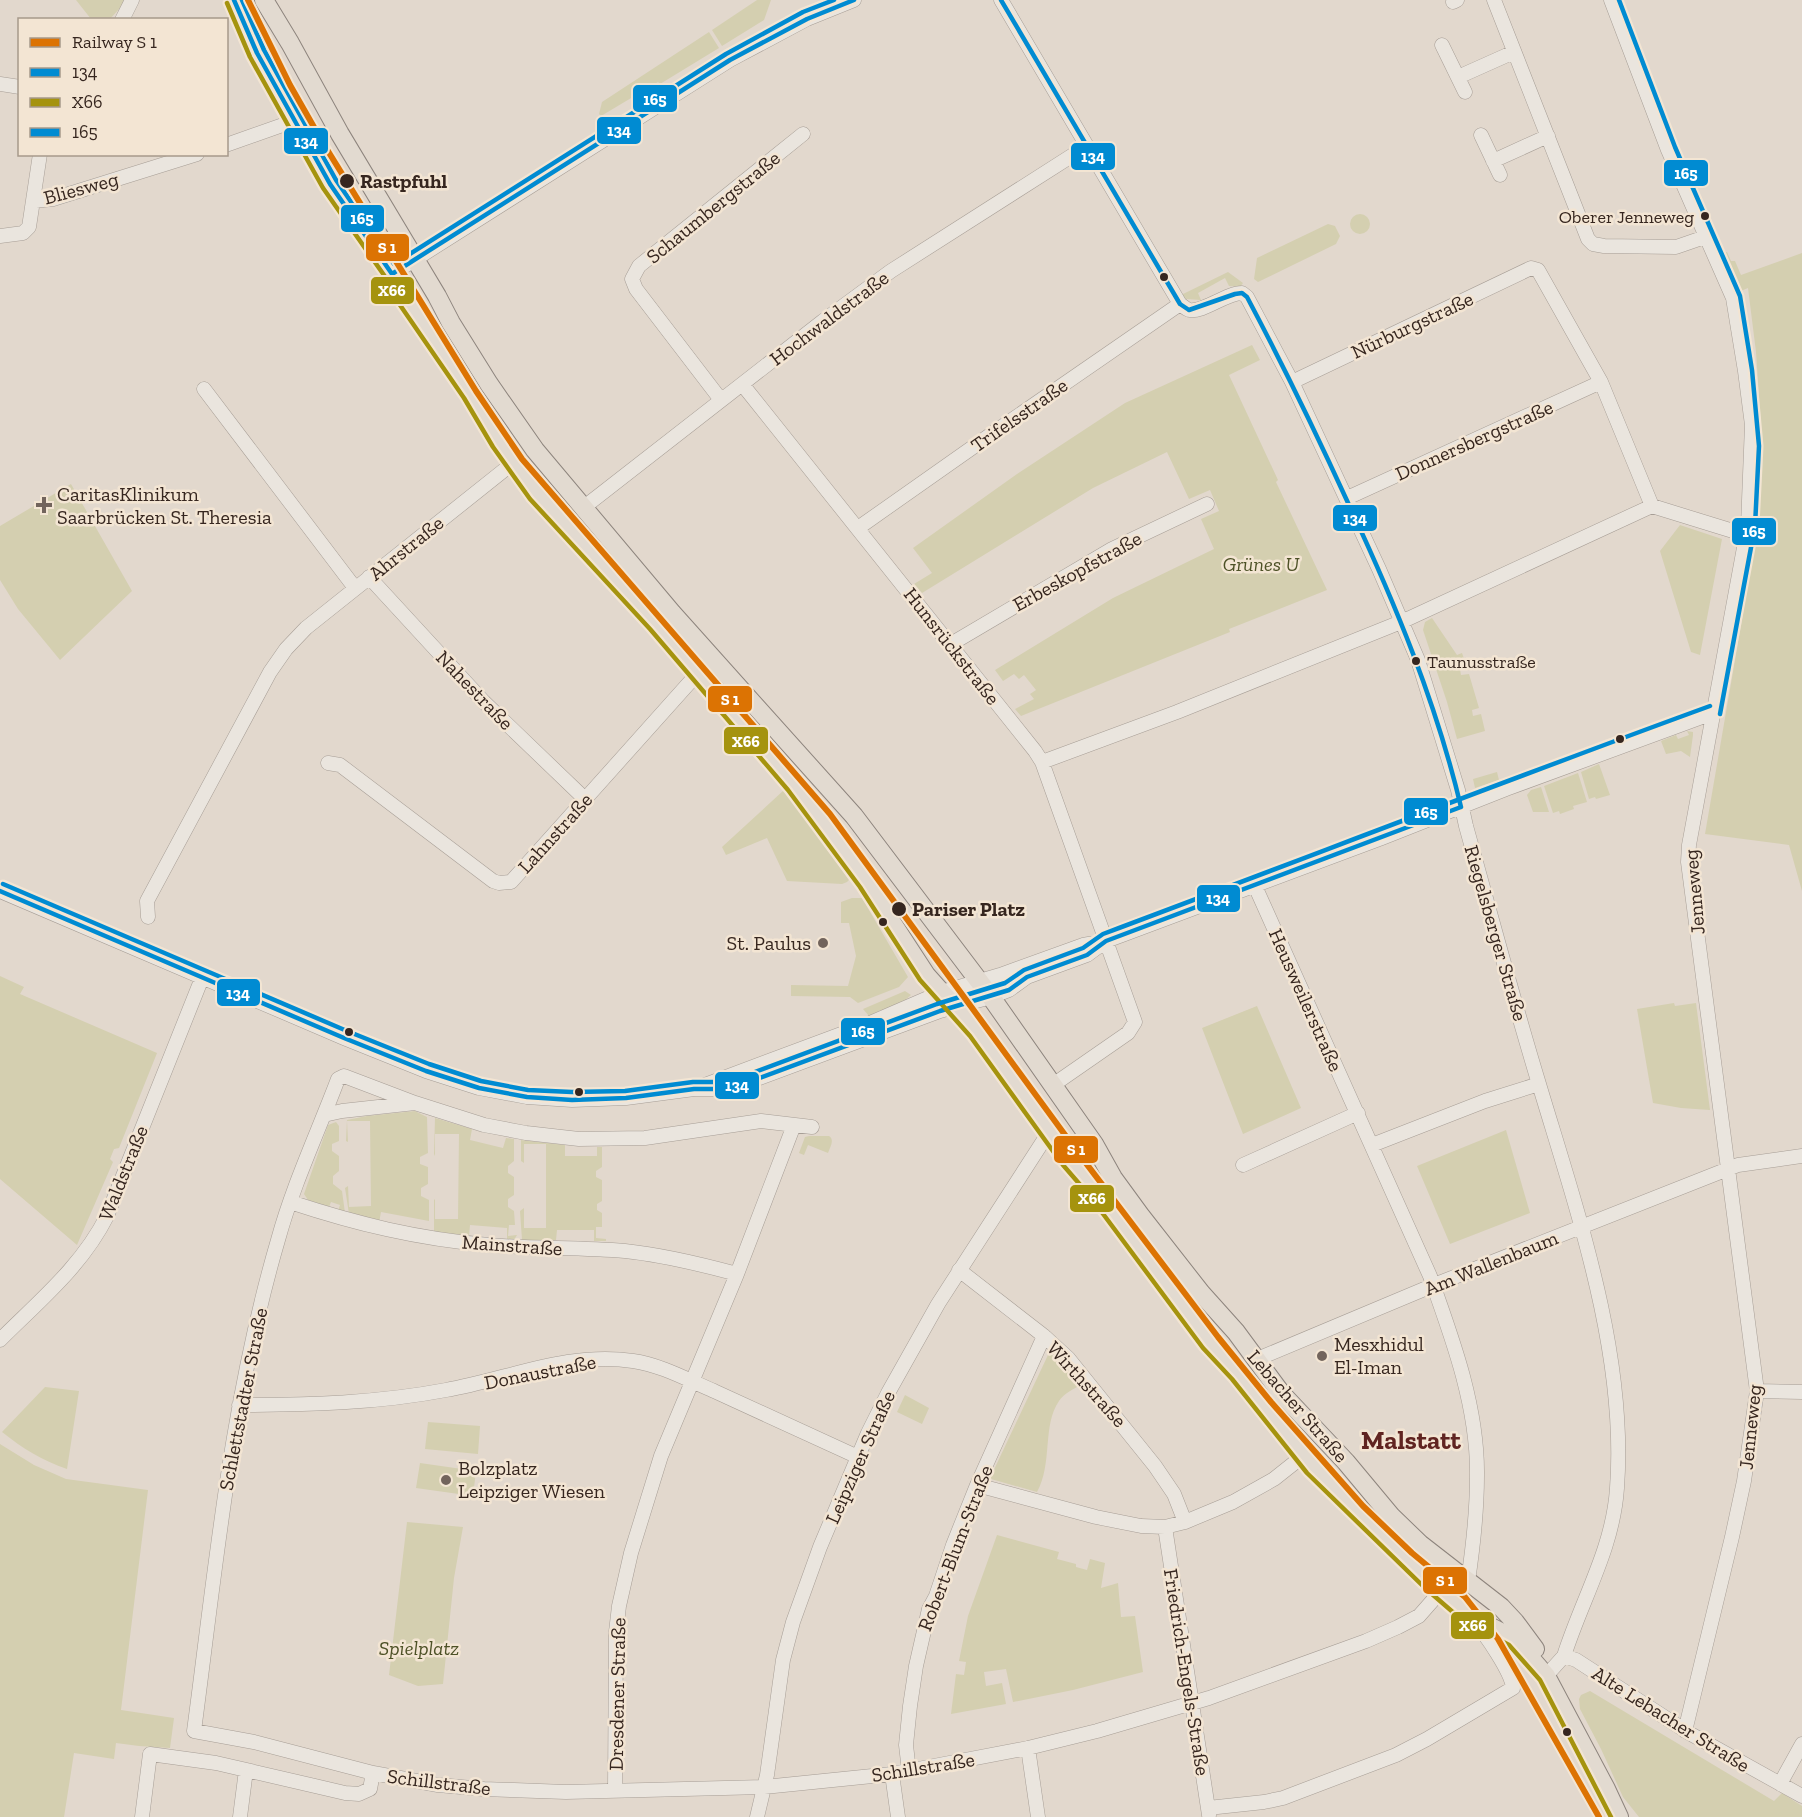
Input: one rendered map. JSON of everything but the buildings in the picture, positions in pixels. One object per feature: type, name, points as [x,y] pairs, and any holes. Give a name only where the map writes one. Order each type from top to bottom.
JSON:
[{"type":"main road","points":[[234,0],[257,53],[294,121],[342,204],[392,274]]},
{"type":"main road","points":[[264,0],[415,260]]},
{"type":"main road","name":"Lebacher Straße","points":[[415,260],[451,323],[519,430],[667,606],[842,802],[991,997],[1098,1150],[1113,1178],[1140,1215],[1201,1293],[1236,1332],[1281,1394],[1346,1462],[1391,1516],[1420,1544],[1501,1607],[1526,1635],[1538,1654],[1546,1676],[1619,1817]]},
{"type":"main road","name":"Lebacher Straße","points":[[392,274],[406,301],[536,495],[596,558],[795,785],[866,883],[926,975],[976,1031],[1069,1161],[1095,1190],[1209,1344],[1238,1374],[1324,1480],[1466,1614],[1514,1639],[1546,1676]]},
{"type":"main road","points":[[795,785],[822,813],[837,812],[842,802]]},
{"type":"main road","points":[[1049,1132],[1066,1104]]},
{"type":"main road","name":"Lebacher Straße","points":[[1606,1789],[1628,1817]]},
{"type":"street","points":[[123,18],[132,0]]},
{"type":"street","points":[[392,274],[730,60],[807,19],[854,0]]},
{"type":"street","points":[[1001,0],[1185,307]]},
{"type":"street","points":[[1494,0],[1588,239],[1593,244],[1668,248],[1705,237]]},
{"type":"street","name":"Jenneweg","points":[[1611,0],[1668,150],[1733,298],[1746,371],[1752,446],[1746,535],[1689,845],[1688,862],[1757,1391],[1754,1422],[1737,1515],[1685,1731]]},
{"type":"street","points":[[1442,45],[1465,92]]},
{"type":"street","points":[[1458,77],[1514,52]]},
{"type":"street","points":[[0,84],[18,87]]},
{"type":"street","points":[[228,144],[294,121]]},
{"type":"street","name":"Schaumbergstraße","points":[[721,400],[636,289],[632,279],[639,266],[803,134]]},
{"type":"street","points":[[1481,135],[1500,176]]},
{"type":"street","points":[[1493,161],[1548,136]]},
{"type":"street","name":"Hochwaldstraße","points":[[583,507],[891,271],[1087,146]]},
{"type":"street","points":[[0,236],[22,233],[29,227],[40,156]]},
{"type":"street","name":"Bliesweg","points":[[33,201],[53,199],[191,156]]},
{"type":"street","name":"Nürburgstraße","points":[[1292,382],[1531,268],[1538,270],[1601,382]]},
{"type":"street","name":"Riegelsberger Straße","points":[[1185,307],[1198,309],[1235,293],[1242,293],[1247,297],[1292,382],[1347,498],[1401,622],[1424,677],[1539,1084],[1582,1227],[1615,1386],[1619,1428],[1617,1489],[1611,1528],[1601,1563],[1564,1656]]},
{"type":"street","name":"Trifelsstraße","points":[[858,528],[993,433],[1185,307]]},
{"type":"street","points":[[1601,382],[1652,506]]},
{"type":"street","name":"Donnersbergstraße","points":[[1347,498],[1601,382]]},
{"type":"street","name":"Hunsrückstraße","points":[[742,384],[951,644],[1042,762],[1135,1022],[1128,1033],[1053,1085]]},
{"type":"street","points":[[204,389],[355,588]]},
{"type":"street","name":"Ahrstraße","points":[[148,917],[147,901],[270,672],[285,650],[306,628],[513,463]]},
{"type":"street","name":"Erbeskopfstraße","points":[[951,644],[1112,549],[1207,504]]},
{"type":"street","points":[[1042,762],[1177,712],[1401,622],[1652,506],[1746,535]]},
{"type":"street","name":"Nahestraße","points":[[369,577],[484,702],[585,800]]},
{"type":"street","name":"Lahnstraße","points":[[328,763],[340,765],[493,881],[511,882],[698,673]]},
{"type":"street","points":[[694,1089],[868,1024],[942,992],[1083,945],[1106,941],[1713,714]]},
{"type":"street","name":"Heusweilerstraße","points":[[1255,886],[1434,1285],[1458,1362],[1468,1399],[1475,1446],[1477,1485],[1468,1581]]},
{"type":"street","points":[[0,891],[407,1063],[479,1088],[535,1098],[572,1100],[626,1098],[694,1089],[723,1089],[746,1083],[956,1006],[1009,990],[1027,977],[1087,955],[1106,941]]},
{"type":"street","name":"Waldstraße","points":[[0,1340],[78,1262],[99,1232],[202,978]]},
{"type":"street","name":"Schlettstadter Straße","points":[[194,1731],[239,1405],[263,1296],[290,1202],[338,1078],[344,1076],[415,1103]]},
{"type":"street","points":[[1372,1145],[1485,1101],[1539,1084]]},
{"type":"street","points":[[324,1115],[415,1103],[484,1125],[579,1139],[645,1138],[761,1121],[812,1127]]},
{"type":"street","points":[[1243,1165],[1358,1113]]},
{"type":"street","name":"Dresdener Straße","points":[[615,1791],[616,1632],[631,1552],[655,1473],[794,1125]]},
{"type":"street","name":"Leipziger Straße","points":[[757,1817],[788,1641],[813,1566],[858,1458],[888,1393],[959,1270],[1049,1132]]},
{"type":"street","name":"Am Wallenbaum","points":[[1255,1360],[1434,1285],[1738,1165],[1802,1156]]},
{"type":"street","name":"Mainstraße","points":[[290,1202],[349,1221],[428,1238],[492,1245],[626,1251],[685,1261],[736,1274]]},
{"type":"street","name":"Wirthstraße","points":[[959,1270],[1044,1335],[1082,1373],[1155,1466],[1174,1494],[1185,1522]]},
{"type":"street","name":"Robert-Blum-Straße","points":[[909,1771],[906,1745],[911,1696],[929,1609],[936,1596],[977,1485],[1044,1335]]},
{"type":"street","name":"Donaustraße","points":[[239,1405],[359,1401],[418,1395],[556,1365],[602,1359],[624,1360],[649,1364],[692,1382],[858,1458]]},
{"type":"street","points":[[1757,1391],[1802,1392]]},
{"type":"street","points":[[977,1485],[1051,1507],[1141,1526],[1165,1527],[1185,1522],[1233,1502],[1274,1479],[1304,1456]]},
{"type":"street","name":"Friedrich-Engels-Straße","points":[[1165,1527],[1208,1812]]},
{"type":"street","name":"Schillstraße","points":[[194,1731],[254,1742],[373,1773],[461,1788],[566,1792],[615,1791],[764,1786],[892,1774],[1028,1748],[1096,1731],[1193,1702],[1366,1641],[1398,1627],[1419,1616],[1441,1591]]},
{"type":"street","points":[[1208,1812],[1283,1798],[1385,1759],[1427,1739],[1513,1688],[1510,1677],[1483,1632],[1466,1614]]},
{"type":"street","points":[[1546,1676],[1564,1656]]},
{"type":"street","name":"Alte Lebacher Straße","points":[[1564,1656],[1576,1660],[1685,1731],[1802,1796]]},
{"type":"street","points":[[1780,1784],[1802,1744]]},
{"type":"street","points":[[1028,1748],[1038,1817]]},
{"type":"street","points":[[142,1817],[150,1754],[246,1770],[240,1817]]},
{"type":"street","name":"Schillstraße","points":[[246,1770],[345,1793],[359,1794],[370,1789],[373,1773]]},
{"type":"street","points":[[892,1774],[898,1817]]},
{"type":"green space","points":[[76,0],[125,0],[111,18],[90,18]]},
{"type":"green space","points":[[757,0],[771,0],[764,20],[722,46],[712,30]]},
{"type":"green space","points":[[709,32],[719,48],[660,84],[658,82],[601,116],[599,114],[602,102]]},
{"type":"green space","points":[[1356,214],[1364,214],[1370,220],[1370,228],[1364,234],[1356,234],[1350,228],[1350,220]]},
{"type":"green space","points":[[1328,224],[1335,226],[1340,236],[1336,244],[1258,282],[1254,279],[1257,258]]},
{"type":"green space","points":[[1727,252],[1731,261],[1735,261],[1741,275],[1802,253],[1802,891],[1789,845],[1705,834],[1759,521],[1762,440],[1756,352],[1748,288],[1741,291],[1723,253]]},
{"type":"green space","points":[[1228,272],[1243,283],[1240,287],[1229,286],[1225,278],[1198,293],[1201,300],[1186,299],[1181,295]]},
{"type":"green space","name":"Grünes U","points":[[1252,345],[1260,360],[1229,375],[1327,590],[1229,629],[1230,632],[1021,716],[1015,709],[1034,699],[1030,694],[1036,690],[1024,675],[1019,679],[1014,674],[1003,681],[995,670],[1113,598],[1214,549],[1201,519],[1219,511],[1210,490],[1189,499],[1167,452],[1093,488],[922,593],[914,584],[932,573],[913,548],[1017,474],[1125,403]]},
{"type":"green space","points":[[71,484],[132,591],[60,660],[18,609],[0,580],[0,526]]},
{"type":"green space","points":[[1680,525],[1722,539],[1700,655],[1691,652],[1660,551]]},
{"type":"green space","points":[[1432,618],[1457,655],[1462,653],[1467,667],[1460,669],[1461,675],[1469,674],[1479,708],[1472,710],[1473,716],[1481,714],[1485,731],[1457,739],[1423,630],[1425,622]]},
{"type":"green space","points":[[1687,731],[1693,732],[1690,757],[1681,751],[1666,754],[1661,741],[1676,735],[1678,739],[1689,735]]},
{"type":"green space","points":[[1599,764],[1610,795],[1589,799],[1581,772]]},
{"type":"green space","points":[[1497,772],[1499,780],[1475,788],[1473,779]]},
{"type":"green space","points":[[1578,773],[1587,802],[1573,806],[1574,809],[1560,814],[1559,811],[1553,813],[1544,786]]},
{"type":"green space","points":[[1541,787],[1549,812],[1533,812],[1527,795],[1531,790]]},
{"type":"green space","points":[[784,790],[849,880],[847,882],[842,884],[787,881],[767,838],[726,855],[722,847]]},
{"type":"green space","points":[[852,898],[862,898],[908,977],[899,987],[858,1003],[850,997],[791,996],[791,985],[848,986],[856,956],[849,923],[841,923],[841,902]]},
{"type":"green space","points":[[0,976],[24,987],[20,994],[157,1053],[119,1148],[114,1149],[110,1159],[113,1162],[77,1245],[0,1179]]},
{"type":"green space","points":[[905,991],[911,995],[902,1003],[885,1011],[881,1010],[869,1016],[863,1009]]},
{"type":"green space","points":[[1674,1003],[1675,1006],[1696,1003],[1710,1110],[1653,1103],[1637,1009]]},
{"type":"green space","points":[[1257,1006],[1301,1108],[1243,1134],[1202,1028]]},
{"type":"green space","points":[[415,1111],[427,1117],[428,1153],[420,1157],[420,1164],[428,1167],[428,1184],[421,1188],[421,1196],[429,1200],[429,1221],[381,1212],[379,1223],[349,1214],[345,1188],[348,1186],[349,1207],[371,1206],[370,1121],[347,1121],[348,1142],[346,1141],[347,1120]]},
{"type":"green space","points":[[435,1118],[472,1129],[470,1140],[503,1148],[506,1138],[514,1139],[514,1161],[508,1166],[508,1173],[514,1177],[514,1195],[508,1199],[508,1207],[514,1211],[515,1225],[509,1225],[508,1236],[517,1235],[514,1240],[507,1239],[507,1228],[470,1225],[469,1236],[434,1232],[435,1199],[435,1219],[458,1219],[459,1134],[435,1134],[435,1156],[434,1154]]},
{"type":"green space","points":[[336,1122],[339,1126],[339,1141],[332,1144],[332,1151],[339,1156],[339,1171],[333,1176],[333,1184],[342,1191],[345,1213],[338,1211],[340,1205],[331,1202],[329,1207],[308,1200],[304,1194],[328,1125]]},
{"type":"green space","points":[[1506,1130],[1530,1213],[1450,1244],[1417,1166]]},
{"type":"green space","points":[[829,1136],[832,1142],[828,1153],[808,1145],[804,1155],[799,1153],[805,1137]]},
{"type":"green space","points":[[521,1140],[565,1145],[565,1156],[597,1156],[597,1147],[602,1147],[602,1167],[596,1171],[596,1177],[602,1180],[602,1201],[597,1204],[597,1210],[602,1213],[602,1227],[596,1227],[596,1238],[606,1239],[606,1241],[594,1241],[594,1230],[557,1230],[556,1240],[522,1240],[520,1211],[524,1208],[524,1228],[546,1228],[546,1144],[524,1144],[524,1163],[521,1161]]},
{"type":"green space","points":[[1051,1354],[1082,1384],[1069,1391],[1059,1401],[1054,1411],[1045,1469],[1037,1492],[991,1479],[991,1476],[1048,1355]]},
{"type":"green space","points":[[45,1387],[79,1391],[67,1469],[33,1454],[2,1432]]},
{"type":"green space","points":[[905,1395],[929,1408],[922,1424],[897,1412]]},
{"type":"green space","points":[[428,1422],[480,1426],[478,1454],[425,1449]]},
{"type":"green space","points":[[0,1444],[34,1465],[66,1479],[148,1490],[121,1710],[174,1718],[170,1748],[116,1743],[114,1759],[74,1753],[64,1817],[0,1817]]},
{"type":"green space","name":"Bolzplatz Leipziger Wiesen","points":[[420,1463],[476,1471],[473,1496],[416,1488]]},
{"type":"green space","name":"Spielplatz","points":[[407,1522],[463,1527],[454,1578],[443,1684],[418,1686],[389,1675]]},
{"type":"green space","points":[[997,1535],[1059,1552],[1057,1559],[1076,1564],[1076,1567],[1087,1570],[1090,1559],[1105,1563],[1101,1588],[1118,1583],[1121,1617],[1135,1616],[1143,1672],[1013,1702],[1006,1669],[984,1672],[986,1686],[1002,1683],[1006,1704],[951,1714],[956,1674],[964,1675],[966,1662],[959,1661],[968,1616]]},
{"type":"green space","points":[[1590,1691],[1774,1801],[1782,1793],[1802,1806],[1802,1817],[1639,1817],[1623,1797],[1580,1709],[1581,1695]]},
{"type":"transit line","name":"134","points":[[234,0],[257,53],[330,184],[392,274]]},
{"type":"transit line","name":"165","points":[[242,0],[264,50],[336,180],[394,264],[726,54],[803,12],[834,0]]},
{"type":"transit line","points":[[248,0],[290,85],[323,143],[476,391],[522,459],[830,814],[1079,1154],[1218,1337],[1271,1402],[1363,1506],[1412,1553],[1465,1597],[1498,1639],[1599,1817]]},
{"type":"transit line","name":"134","points":[[392,274],[730,60],[807,19],[854,0]]},
{"type":"transit line","name":"134","points":[[1001,0],[1180,304],[1189,310]]},
{"type":"transit line","name":"165","points":[[1619,0],[1675,147],[1740,296],[1752,370],[1759,446],[1755,526],[1720,714]]},
{"type":"transit line","name":"X66","points":[[227,3],[250,57],[323,188],[386,278],[400,305],[530,499],[650,629],[788,790],[860,887],[920,980],[970,1036],[1063,1165],[1089,1195],[1203,1348],[1232,1379],[1307,1473],[1425,1588],[1462,1620],[1509,1645],[1540,1680],[1611,1817]]},
{"type":"transit line","name":"134","points":[[1189,310],[1235,294],[1242,293],[1247,297],[1325,453],[1398,616],[1427,691],[1461,807]]},
{"type":"transit line","name":"165","points":[[3,884],[347,1031],[429,1064],[481,1081],[528,1090],[572,1092],[625,1091],[693,1082],[722,1082],[744,1076],[937,1004],[1005,983],[1024,970],[1083,948],[1103,934],[1710,706]]},
{"type":"transit line","name":"134","points":[[0,891],[426,1071],[479,1088],[527,1097],[572,1100],[626,1098],[694,1089],[723,1089],[746,1083],[940,1011],[1009,990],[1027,977],[1087,955],[1106,941],[1461,807]]},
{"type":"place","name":"Rastpfuhl","points":[[347,181]]},
{"type":"place","name":"Oberer Jenneweg","points":[[1705,216]]},
{"type":"place","name":"CaritasKlinikum Saarbrücken St. Theresia","points":[[44,505]]},
{"type":"place","name":"Taunusstraße","points":[[1416,661]]},
{"type":"place","name":"Pariser Platz","points":[[899,909]]},
{"type":"place","name":"St. Paulus","points":[[823,943]]},
{"type":"place","name":"Mesxhidul El-Iman","points":[[1322,1356]]},
{"type":"place","name":"Bolzplatz Leipziger Wiesen","points":[[446,1480]]},
{"type":"district","name":"Malstatt","points":[[1411,1440]]}]
